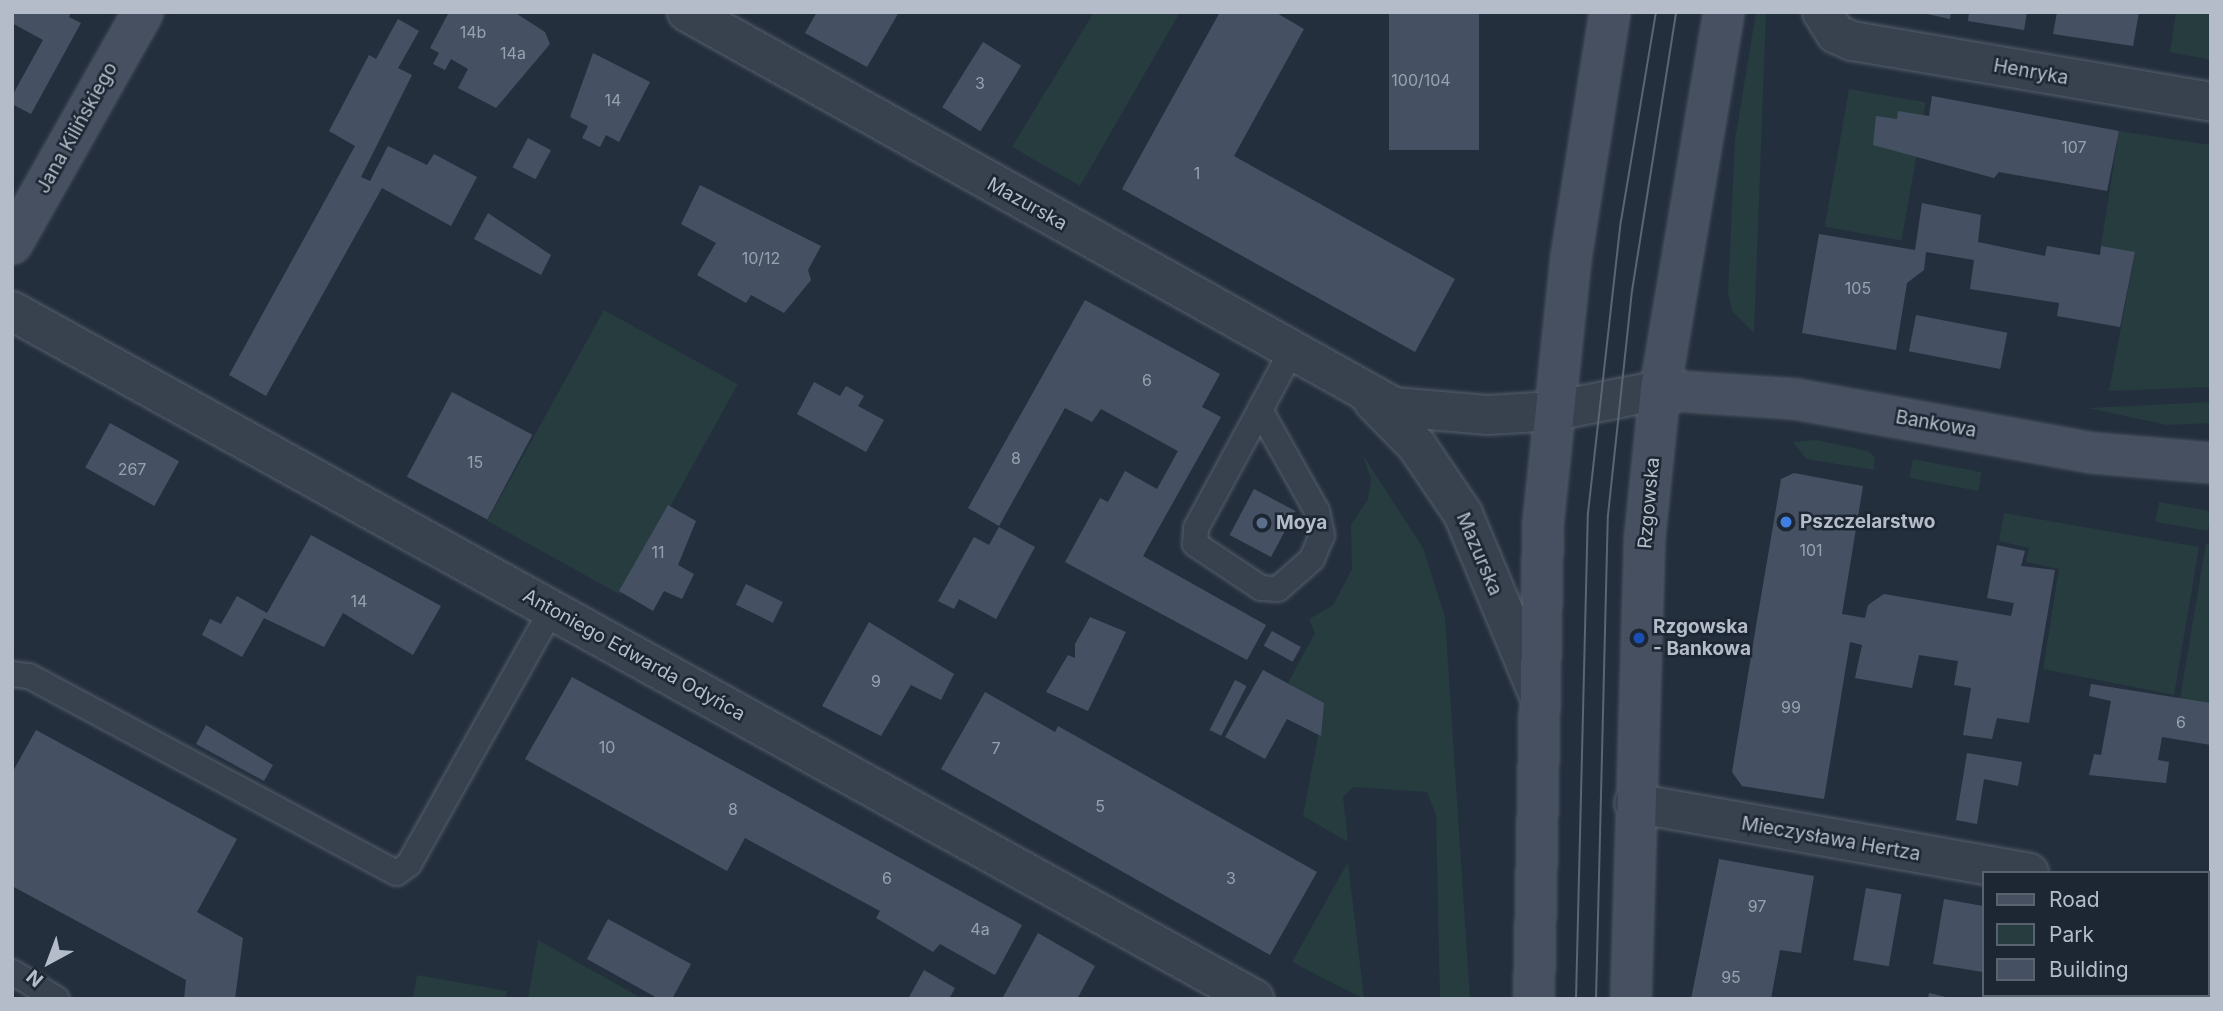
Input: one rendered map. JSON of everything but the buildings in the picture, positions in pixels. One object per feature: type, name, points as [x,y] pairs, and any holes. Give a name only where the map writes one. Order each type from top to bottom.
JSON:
[{"type":"main road","name":"Jana Kilińskiego","points":[[12,244],[143,12]]},
{"type":"main road","points":[[1534,999],[1543,524],[1554,411],[1610,12]]},
{"type":"main road","name":"Rzgowska","points":[[1630,999],[1640,613],[1660,390],[1724,12]]},
{"type":"main road","name":"Bankowa","points":[[1660,390],[1795,399],[2093,453],[2211,463]]},
{"type":"street","name":"Mazurska","points":[[687,12],[1367,395],[1424,415],[1554,411],[1660,390]]},
{"type":"street","name":"Henryka","points":[[1822,12],[1836,34],[1852,41],[2211,102]]},
{"type":"street","name":"Antoniego Edwarda Odyńca","points":[[12,311],[1254,999]]},
{"type":"street","name":"Mazurska","points":[[1367,395],[1417,446],[1463,514],[1539,696]]},
{"type":"street","name":"Mieczysława Hertza","points":[[1634,803],[2018,871]]},
{"type":"lane","points":[[1260,410],[1317,511],[1322,535],[1312,559],[1278,589],[1261,588],[1195,544],[1196,528],[1291,352]]},
{"type":"lane","points":[[12,674],[29,676],[397,873],[409,864],[552,610]]},
{"type":"lane","points":[[12,972],[57,999]]},
{"type":"green space","points":[[1094,12],[1180,12],[1080,186],[1012,147]]},
{"type":"green space","points":[[1756,12],[1766,12],[1754,333],[1732,311],[1728,294],[1735,140]]},
{"type":"green space","points":[[2176,12],[2211,12],[2211,60],[2170,52]]},
{"type":"green space","points":[[1849,89],[1926,103],[1902,240],[1825,227]]},
{"type":"green space","points":[[2119,131],[2211,145],[2211,387],[2109,391],[2135,253],[2101,246]]},
{"type":"green space","points":[[604,310],[738,384],[621,595],[487,521]]},
{"type":"green space","points":[[2211,402],[2211,423],[2167,425],[2088,408]]},
{"type":"green space","points":[[1816,440],[1868,451],[1875,457],[1874,470],[1806,459],[1793,442]]},
{"type":"green space","points":[[1363,455],[1423,548],[1445,617],[1470,999],[1440,999],[1436,815],[1427,792],[1353,787],[1343,797],[1348,842],[1303,816],[1324,704],[1288,683],[1315,633],[1309,619],[1333,605],[1352,569],[1351,525],[1368,499],[1371,480]]},
{"type":"green space","points":[[1913,459],[1982,472],[1978,491],[1909,478]]},
{"type":"green space","points":[[2159,502],[2211,511],[2208,531],[2156,522]]},
{"type":"green space","points":[[2004,513],[2199,547],[2174,695],[2043,669],[2059,569],[2026,562],[2029,548],[1999,541]]},
{"type":"green space","points":[[2206,543],[2211,544],[2211,704],[2180,699]]},
{"type":"green space","points":[[1348,862],[1364,999],[1292,962]]},
{"type":"green space","points":[[538,940],[643,999],[528,999]]},
{"type":"green space","points":[[2209,972],[2211,999],[2092,999],[2209,997]]},
{"type":"green space","points":[[417,975],[507,991],[505,999],[413,999]]},
{"type":"tram line","points":[[1576,999],[1588,513],[1621,221],[1656,12]]},
{"type":"tram line","points":[[1596,999],[1608,515],[1632,291],[1676,12]]},
{"type":"place","name":"Pszczelarstwo","points":[[1786,522]]},
{"type":"place","name":"Moya","points":[[1262,523]]},
{"type":"place","name":"Rzgowska - Bankowa","points":[[1639,638]]}]
